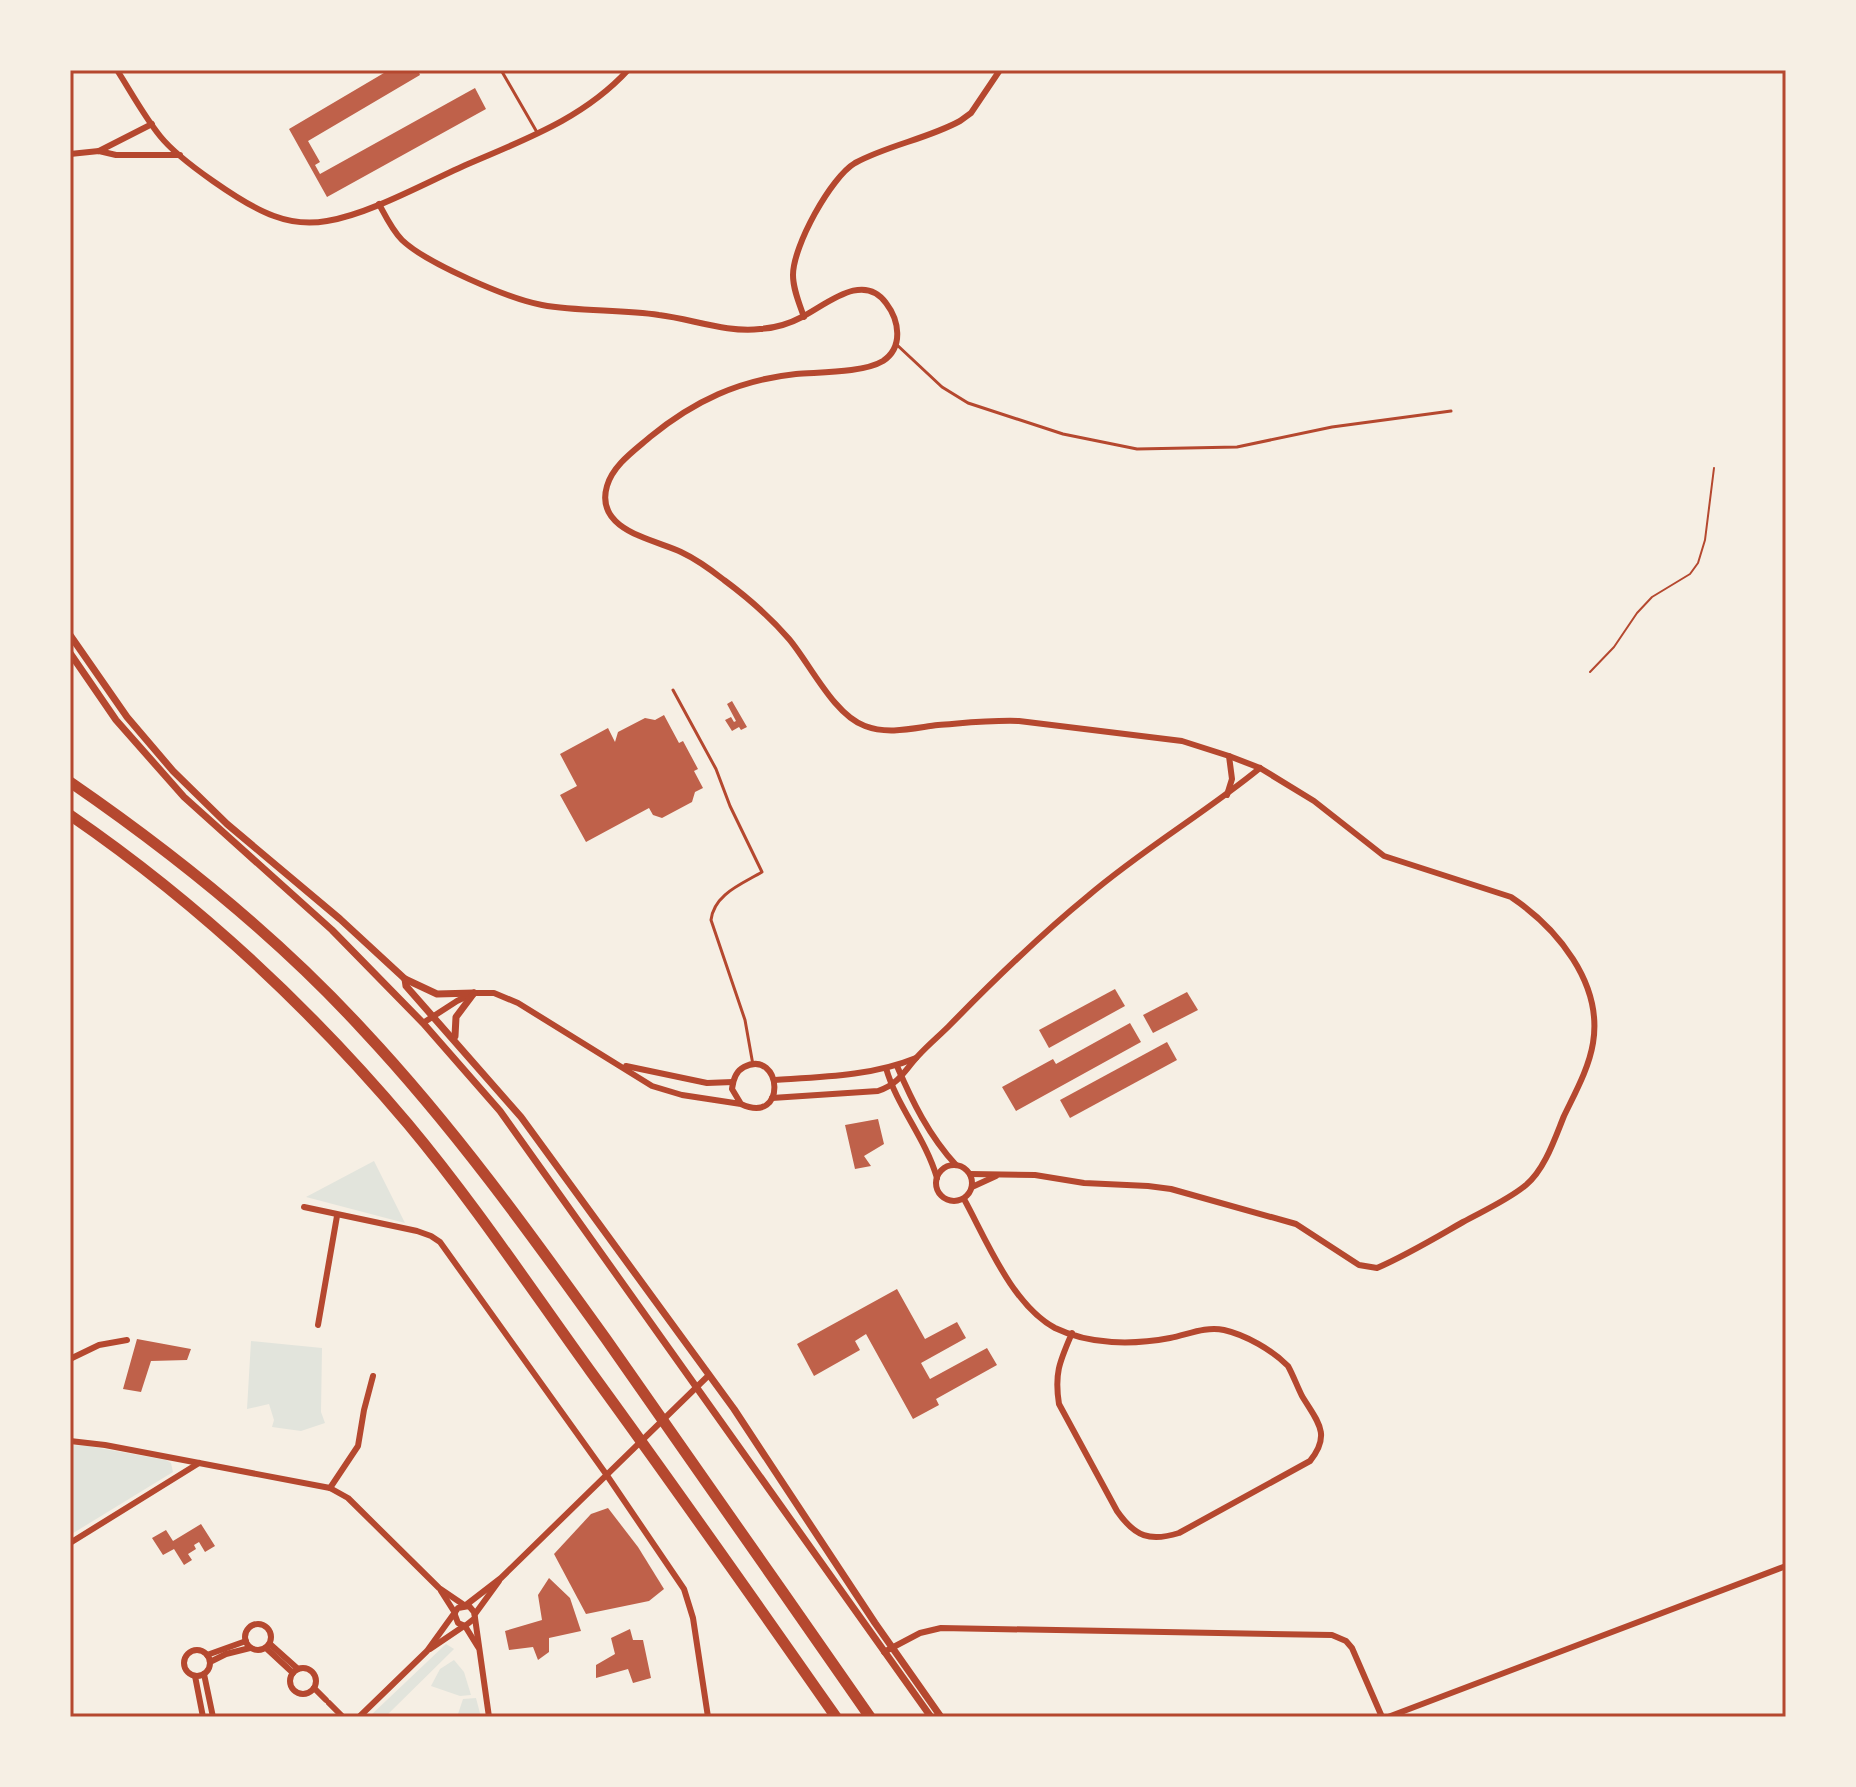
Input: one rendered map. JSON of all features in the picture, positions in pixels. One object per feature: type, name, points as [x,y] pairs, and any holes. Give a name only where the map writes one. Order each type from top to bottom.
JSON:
[{"type":"highway","points":[[70,782],[170,854],[247,918],[364,1030],[412,1085],[547,1255],[870,1717]]},
{"type":"highway","points":[[70,815],[152,876],[254,962],[332,1040],[407,1123],[525,1279],[836,1717]]},
{"type":"street","points":[[117,70],[162,138],[180,155],[249,203],[283,219],[324,222],[379,204],[538,134],[588,106],[628,70]]},
{"type":"street","points":[[804,317],[793,283],[794,266],[798,250],[836,180],[846,169],[864,159],[960,121],[971,113],[1000,70]]},
{"type":"street","points":[[99,151],[152,124]]},
{"type":"street","points":[[70,154],[99,151],[116,155],[180,155]]},
{"type":"street","points":[[379,204],[395,232],[417,251],[487,287],[522,300],[566,308],[646,313],[740,330],[775,327],[804,317],[849,291],[868,290],[880,296],[893,313],[897,326],[896,344],[888,357],[873,365],[762,379],[727,389],[695,404],[667,423],[620,464],[607,484],[607,507],[616,522],[625,529],[687,555],[737,589],[779,628],[837,704],[851,719],[862,725],[884,730],[1019,721],[1182,741],[1229,756],[1260,768],[1314,801],[1384,856],[1511,897],[1529,909],[1556,934],[1584,979],[1592,1005],[1593,1041],[1588,1061],[1535,1175],[1525,1186],[1482,1212],[1383,1266],[1370,1268],[1359,1265],[1296,1224],[1231,1204],[1148,1186],[970,1174]]},
{"type":"street","points":[[70,635],[127,717],[173,771],[227,824],[340,919],[405,979],[420,989],[437,994],[494,993],[509,997],[652,1086],[682,1095],[749,1107],[761,1107],[772,1098],[878,1091],[891,1087],[902,1078],[916,1058],[1087,896],[1260,768]]},
{"type":"street","points":[[70,653],[116,720],[184,797],[332,930],[423,1023],[500,1111],[888,1650],[941,1717]]},
{"type":"street","points":[[1227,795],[1232,779],[1229,756]]},
{"type":"street","points":[[405,979],[406,986],[521,1117],[709,1375],[931,1717]]},
{"type":"street","points":[[423,1023],[474,993]]},
{"type":"street","points":[[456,1040],[456,1017],[474,993]]},
{"type":"street","points":[[775,1080],[886,1068],[916,1058]]},
{"type":"street","points":[[621,1064],[707,1083],[733,1082]]},
{"type":"street","points":[[741,1104],[734,1095],[733,1082],[743,1067],[753,1065],[766,1068],[775,1080],[772,1098]]},
{"type":"street","points":[[897,1066],[924,1122],[940,1148],[956,1165]]},
{"type":"street","points":[[886,1068],[891,1087],[931,1155],[937,1187],[944,1198],[955,1201],[964,1199],[972,1187],[999,1174]]},
{"type":"street","points":[[682,1095],[684,1079]]},
{"type":"street","points":[[937,1178],[944,1168],[964,1167],[970,1174],[972,1187]]},
{"type":"street","points":[[964,1199],[1007,1277],[1023,1299],[1055,1327],[1122,1344],[1170,1338],[1199,1330],[1223,1330],[1250,1340],[1288,1366],[1322,1431],[1318,1452],[1310,1461],[1179,1533],[1162,1538],[1145,1536],[1126,1523],[1117,1511],[1059,1404],[1057,1368],[1072,1333]]},
{"type":"street","points":[[304,1207],[417,1231],[440,1242],[684,1589],[693,1618],[708,1717]]},
{"type":"street","points":[[318,1325],[337,1216]]},
{"type":"street","points":[[70,1359],[99,1345],[127,1340]]},
{"type":"street","points":[[359,1717],[427,1651],[455,1614],[501,1578],[709,1375]]},
{"type":"street","points":[[330,1488],[358,1446],[373,1376]]},
{"type":"street","points":[[70,1441],[330,1488],[348,1498],[439,1588],[471,1608],[475,1616],[489,1717]]},
{"type":"street","points":[[70,1543],[199,1463]]},
{"type":"street","points":[[1388,1717],[1786,1566]]},
{"type":"street","points":[[427,1651],[465,1626],[501,1578]]},
{"type":"street","points":[[439,1588],[458,1623],[465,1626],[479,1651]]},
{"type":"street","points":[[248,1644],[249,1629],[260,1624],[270,1631],[268,1646]]},
{"type":"street","points":[[888,1650],[920,1633],[941,1628],[1332,1635],[1346,1641],[1352,1648],[1382,1717]]},
{"type":"street","points":[[248,1644],[258,1650],[268,1646]]},
{"type":"street","points":[[204,1674],[195,1676],[188,1673],[184,1666],[186,1655],[196,1650],[208,1658],[248,1644]]},
{"type":"street","points":[[268,1646],[295,1671]]},
{"type":"street","points":[[208,1658],[204,1674],[211,1717]]},
{"type":"street","points":[[309,1669],[316,1681],[314,1688],[307,1693],[296,1691],[291,1684],[295,1671],[309,1669]]},
{"type":"street","points":[[195,1676],[203,1717]]},
{"type":"street","points":[[314,1688],[343,1717]]},
{"type":"lane","points":[[501,70],[538,134]]},
{"type":"lane","points":[[896,344],[942,387],[968,403],[1055,432],[1137,449],[1237,447],[1332,427],[1451,411]]},
{"type":"lane","points":[[673,690],[716,769],[732,812],[762,872],[725,894],[713,908],[711,920],[745,1020],[753,1065]]},
{"type":"path","points":[[1590,672],[1614,647],[1652,597],[1690,574],[1698,563],[1705,540],[1714,468]]},
{"type":"shaded area","points":[[374,1161],[405,1223],[306,1197]]},
{"type":"shaded area","points":[[251,1341],[322,1348],[321,1412],[325,1423],[301,1431],[272,1427],[274,1420],[269,1404],[247,1409]]},
{"type":"shaded area","points":[[70,1445],[166,1460],[171,1463],[173,1472],[70,1535]]},
{"type":"shaded area","points":[[446,1644],[454,1649],[385,1717],[369,1717]]},
{"type":"shaded area","points":[[454,1660],[464,1672],[471,1695],[460,1696],[431,1686],[440,1669]]},
{"type":"shaded area","points":[[476,1698],[481,1717],[457,1717],[463,1699]]},
{"type":"building","points":[[389,70],[418,70],[420,75],[308,141],[320,162],[315,165],[320,174],[475,88],[486,109],[327,197],[289,129]]},
{"type":"building","points":[[732,701],[747,727],[741,730],[739,727],[732,731],[725,720],[731,717],[736,721],[727,704]]},
{"type":"building","points":[[664,715],[698,769],[694,771],[703,788],[695,792],[692,802],[662,818],[653,815],[649,808],[586,842],[560,795],[577,786],[560,754],[608,728],[615,742],[618,732],[645,718],[655,720]]},
{"type":"building","points":[[1115,989],[1125,1006],[1049,1048],[1039,1030]]},
{"type":"building","points":[[1187,992],[1198,1010],[1153,1033],[1143,1015]]},
{"type":"building","points":[[1130,1023],[1141,1042],[1016,1111],[1002,1087],[1053,1059],[1056,1064]]},
{"type":"building","points":[[1167,1042],[1177,1060],[1070,1118],[1060,1100]]},
{"type":"building","points":[[878,1119],[884,1144],[864,1156],[871,1166],[855,1169],[845,1125]]},
{"type":"building","points":[[897,1289],[925,1339],[957,1322],[966,1338],[921,1363],[930,1379],[987,1348],[997,1365],[936,1399],[939,1405],[913,1419],[866,1334],[855,1341],[860,1350],[814,1376],[797,1344]]},
{"type":"building","points":[[137,1339],[191,1349],[187,1360],[151,1361],[141,1392],[123,1389]]},
{"type":"building","points":[[608,1508],[638,1547],[664,1589],[649,1601],[586,1614],[554,1554],[591,1514]]},
{"type":"building","points":[[201,1524],[215,1546],[205,1552],[199,1542],[194,1545],[196,1549],[188,1554],[192,1560],[184,1565],[174,1549],[163,1555],[152,1538],[166,1530],[173,1541]]},
{"type":"building","points":[[549,1578],[570,1598],[581,1631],[549,1638],[549,1652],[538,1660],[533,1647],[509,1650],[505,1631],[542,1620],[538,1595]]},
{"type":"building","points":[[630,1629],[633,1640],[643,1640],[651,1678],[633,1683],[628,1669],[596,1678],[596,1665],[615,1654],[611,1638]]}]
